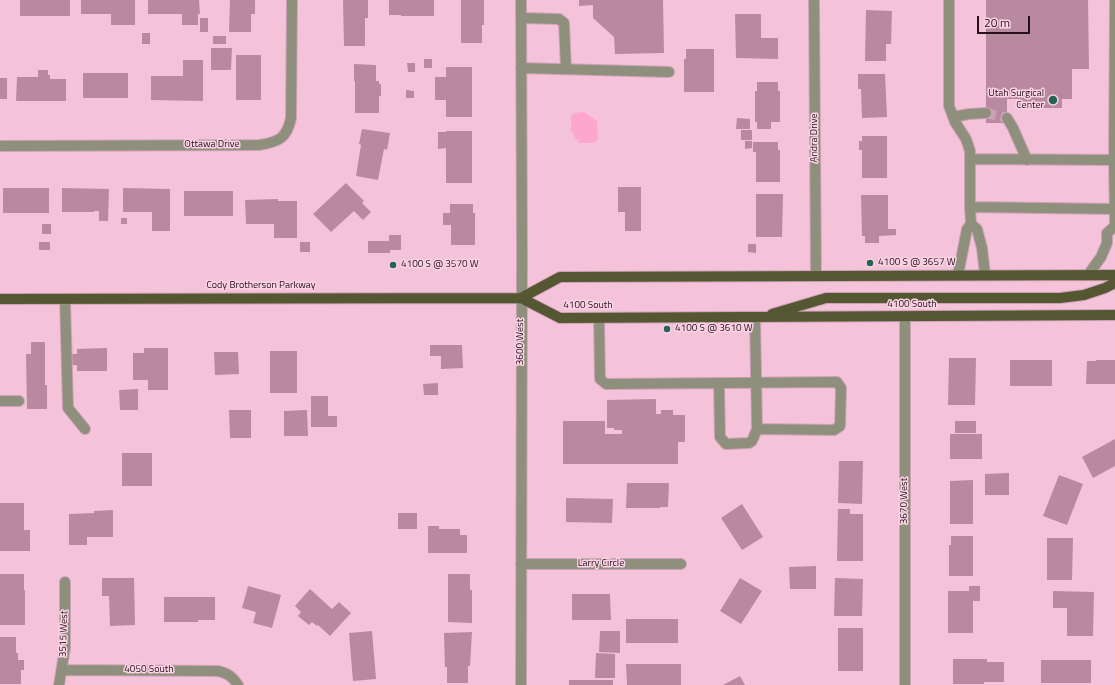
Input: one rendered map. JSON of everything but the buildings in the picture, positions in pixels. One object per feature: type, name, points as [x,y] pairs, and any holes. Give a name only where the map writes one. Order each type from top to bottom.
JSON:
[{"type":"main road","points":[[522,298],[560,277],[985,274],[1115,275]]},
{"type":"main road","points":[[758,318],[826,298],[1060,298],[1084,295],[1115,283]]},
{"type":"main road","name":"Cody Brotherson Parkway","points":[[0,299],[522,298]]},
{"type":"main road","name":"4100 South","points":[[522,298],[560,318],[1115,315]]},
{"type":"street","name":"Ottawa Drive","points":[[0,146],[259,145],[277,141],[284,136],[289,128],[291,118],[292,0]]},
{"type":"street","name":"3600 West","points":[[521,0],[521,685]]},
{"type":"street","name":"Andra Drive","points":[[814,0],[816,276]]},
{"type":"street","points":[[948,0],[949,106],[954,122],[966,139],[970,151],[971,224],[967,229],[958,275]]},
{"type":"street","points":[[1088,275],[1101,257],[1107,243],[1107,233],[1115,226],[1115,0]]},
{"type":"street","points":[[521,18],[559,19],[564,23],[566,69]]},
{"type":"street","points":[[521,68],[669,72]]},
{"type":"street","points":[[953,117],[968,114],[986,114]]},
{"type":"street","points":[[1007,118],[1027,160]]},
{"type":"street","points":[[970,159],[1114,160]]},
{"type":"street","points":[[970,207],[1115,209]]},
{"type":"street","points":[[971,224],[977,228],[982,248],[985,274]]},
{"type":"street","points":[[65,299],[68,408],[85,429]]},
{"type":"street","name":"3670 West","points":[[905,317],[905,685]]},
{"type":"street","points":[[599,318],[600,379],[606,384],[837,382],[841,388],[840,426],[834,430],[757,429]]},
{"type":"street","points":[[719,383],[720,437],[726,444],[749,443],[752,441],[757,429],[756,383],[758,318]]},
{"type":"street","points":[[0,401],[19,400]]},
{"type":"street","name":"Larry Circle","points":[[521,564],[681,564]]},
{"type":"street","name":"3515 West","points":[[59,685],[65,648],[65,582]]},
{"type":"street","name":"4050 South","points":[[62,670],[209,670],[226,673],[235,681]]},
{"type":"shaded area","points":[[584,112],[597,121],[598,140],[594,143],[579,143],[571,131],[571,116],[575,113]]},
{"type":"tunnel","points":[[986,113],[1007,118]]},
{"type":"place","name":"Utah Surgical Center","points":[[1053,100]]},
{"type":"place","name":"4100 S @ 3657 W","points":[[870,263]]},
{"type":"place","name":"4100 S @ 3570 W","points":[[393,265]]},
{"type":"place","name":"4100 S @ 3610 W","points":[[667,329]]}]
